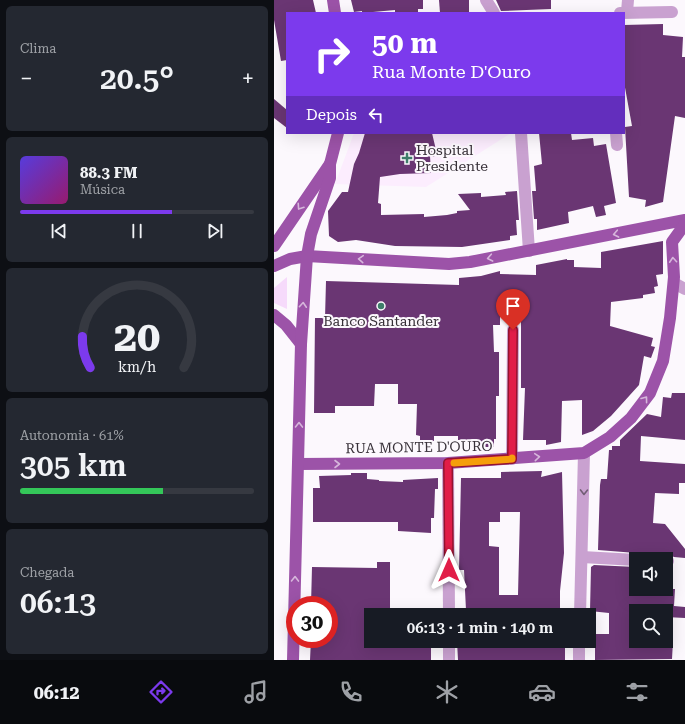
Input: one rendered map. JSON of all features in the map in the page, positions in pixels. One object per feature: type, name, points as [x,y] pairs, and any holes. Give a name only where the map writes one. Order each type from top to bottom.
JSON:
[{"type":"main road","points":[[333,0],[335,12]]},
{"type":"main road","points":[[293,660],[301,344],[307,256],[311,234],[330,178],[330,164],[338,134]]},
{"type":"main road","points":[[274,246],[330,164]]},
{"type":"main road","points":[[274,266],[290,259],[307,256],[448,264],[470,262],[685,220]]},
{"type":"main road","points":[[654,226],[672,242],[685,224]]},
{"type":"main road","name":"RUA MONTE D'OURO","points":[[298,464],[448,463],[584,453],[610,437],[631,418],[650,393],[663,361],[670,318],[674,282],[672,242]]},
{"type":"main road","points":[[274,315],[286,324],[301,344]]},
{"type":"street","points":[[486,0],[487,4],[493,12]]},
{"type":"street","points":[[624,12],[628,0]]},
{"type":"street","points":[[625,13],[672,12]]},
{"type":"street","points":[[521,134],[529,251]]},
{"type":"street","points":[[674,282],[685,289]]},
{"type":"street","points":[[512,459],[513,330]]},
{"type":"street","points":[[580,608],[584,453]]},
{"type":"street","points":[[448,463],[449,608]]},
{"type":"street","points":[[582,557],[629,560]]},
{"type":"street","points":[[449,648],[449,660]]},
{"type":"street","points":[[579,648],[579,660]]},
{"type":"shaded area","name":"Hospital Presidente","points":[[354,134],[509,134],[426,187],[335,184]]},
{"type":"shaded area","points":[[287,277],[287,309],[274,303],[274,288]]},
{"type":"building","points":[[274,0],[313,0],[316,12],[286,12],[286,60],[281,61],[274,20]]},
{"type":"building","points":[[351,0],[423,0],[423,9],[418,9],[418,12],[395,12],[395,10],[354,12]]},
{"type":"building","points":[[439,0],[469,0],[469,12],[440,12]]},
{"type":"building","points":[[496,0],[551,0],[551,9],[501,11]]},
{"type":"building","points":[[663,24],[663,35],[683,37],[682,57],[685,57],[685,118],[675,116],[663,202],[645,207],[646,200],[629,197],[625,127],[632,126],[625,88],[625,25]]},
{"type":"building","points":[[274,99],[286,109],[286,127],[274,118]]},
{"type":"building","points":[[365,134],[432,134],[436,150],[434,157],[430,156],[431,173],[400,174],[380,177],[378,203],[381,204],[381,215],[424,214],[424,217],[447,215],[457,213],[457,211],[470,210],[458,194],[481,193],[481,197],[506,195],[505,192],[517,191],[519,220],[516,220],[517,235],[510,236],[510,240],[462,247],[395,246],[356,240],[338,242],[329,236],[328,211],[342,192],[348,192],[354,164]]},
{"type":"building","points":[[539,134],[571,134],[572,140],[593,138],[594,146],[606,144],[616,203],[604,206],[606,215],[596,217],[593,206],[568,212],[569,223],[537,230],[537,219],[534,219],[532,191],[536,191],[534,166],[542,164]]},
{"type":"building","points":[[663,241],[663,274],[656,275],[658,286],[654,287],[655,293],[643,295],[643,298],[611,302],[610,326],[653,338],[651,346],[655,347],[651,358],[644,356],[639,385],[611,416],[593,431],[582,435],[582,400],[562,401],[561,442],[546,445],[546,440],[523,440],[525,388],[521,388],[521,309],[500,316],[500,325],[493,325],[494,352],[499,352],[499,396],[496,396],[496,439],[494,439],[494,447],[472,447],[472,440],[458,440],[458,436],[434,436],[434,441],[420,440],[420,436],[416,435],[417,404],[398,404],[398,384],[375,384],[374,406],[335,406],[335,413],[314,413],[315,318],[325,318],[326,281],[459,285],[459,278],[481,276],[500,271],[500,274],[536,275],[536,265],[567,259],[574,260],[574,267],[601,268],[601,252]]},
{"type":"building","points":[[672,393],[685,393],[685,440],[641,436],[640,461],[685,464],[685,483],[679,483],[679,494],[655,493],[653,523],[665,524],[685,549],[685,558],[673,556],[673,552],[629,552],[598,550],[600,485],[601,479],[607,479],[609,450],[612,450],[612,446],[620,446],[620,440],[647,414],[661,417],[663,397],[671,398]]},
{"type":"building","points":[[542,471],[541,477],[562,472],[564,553],[560,591],[560,608],[466,608],[464,570],[459,570],[461,478],[501,478],[501,472]],"holes":[[[500,512],[520,512],[518,595],[499,595],[499,547],[489,546],[489,522],[500,522]]]},
{"type":"building","points":[[351,473],[367,473],[367,479],[379,481],[403,482],[403,480],[438,478],[438,489],[435,489],[434,518],[431,518],[431,533],[398,531],[398,522],[313,522],[313,488],[320,488],[319,476],[351,475]]},
{"type":"building","points":[[377,562],[390,562],[390,608],[364,608],[364,648],[431,648],[431,660],[310,660],[311,648],[338,648],[338,596],[311,596],[312,567],[377,568]]},
{"type":"building","points":[[594,565],[629,567],[629,596],[673,596],[673,589],[675,589],[674,606],[685,607],[685,618],[673,617],[673,604],[629,604],[629,648],[673,648],[672,659],[595,660],[596,634],[609,634],[609,613],[596,612],[596,608],[590,608],[591,567]]},
{"type":"building","points":[[457,648],[565,648],[565,660],[458,660]]},
{"type":"slow traffic","points":[[454,463],[512,458]]},
{"type":"place","name":"Hospital Presidente","points":[[407,158]]},
{"type":"place","name":"Banco Santander","points":[[381,306]]},
{"type":"route","points":[[449,570],[448,463],[512,459],[513,330]]}]
